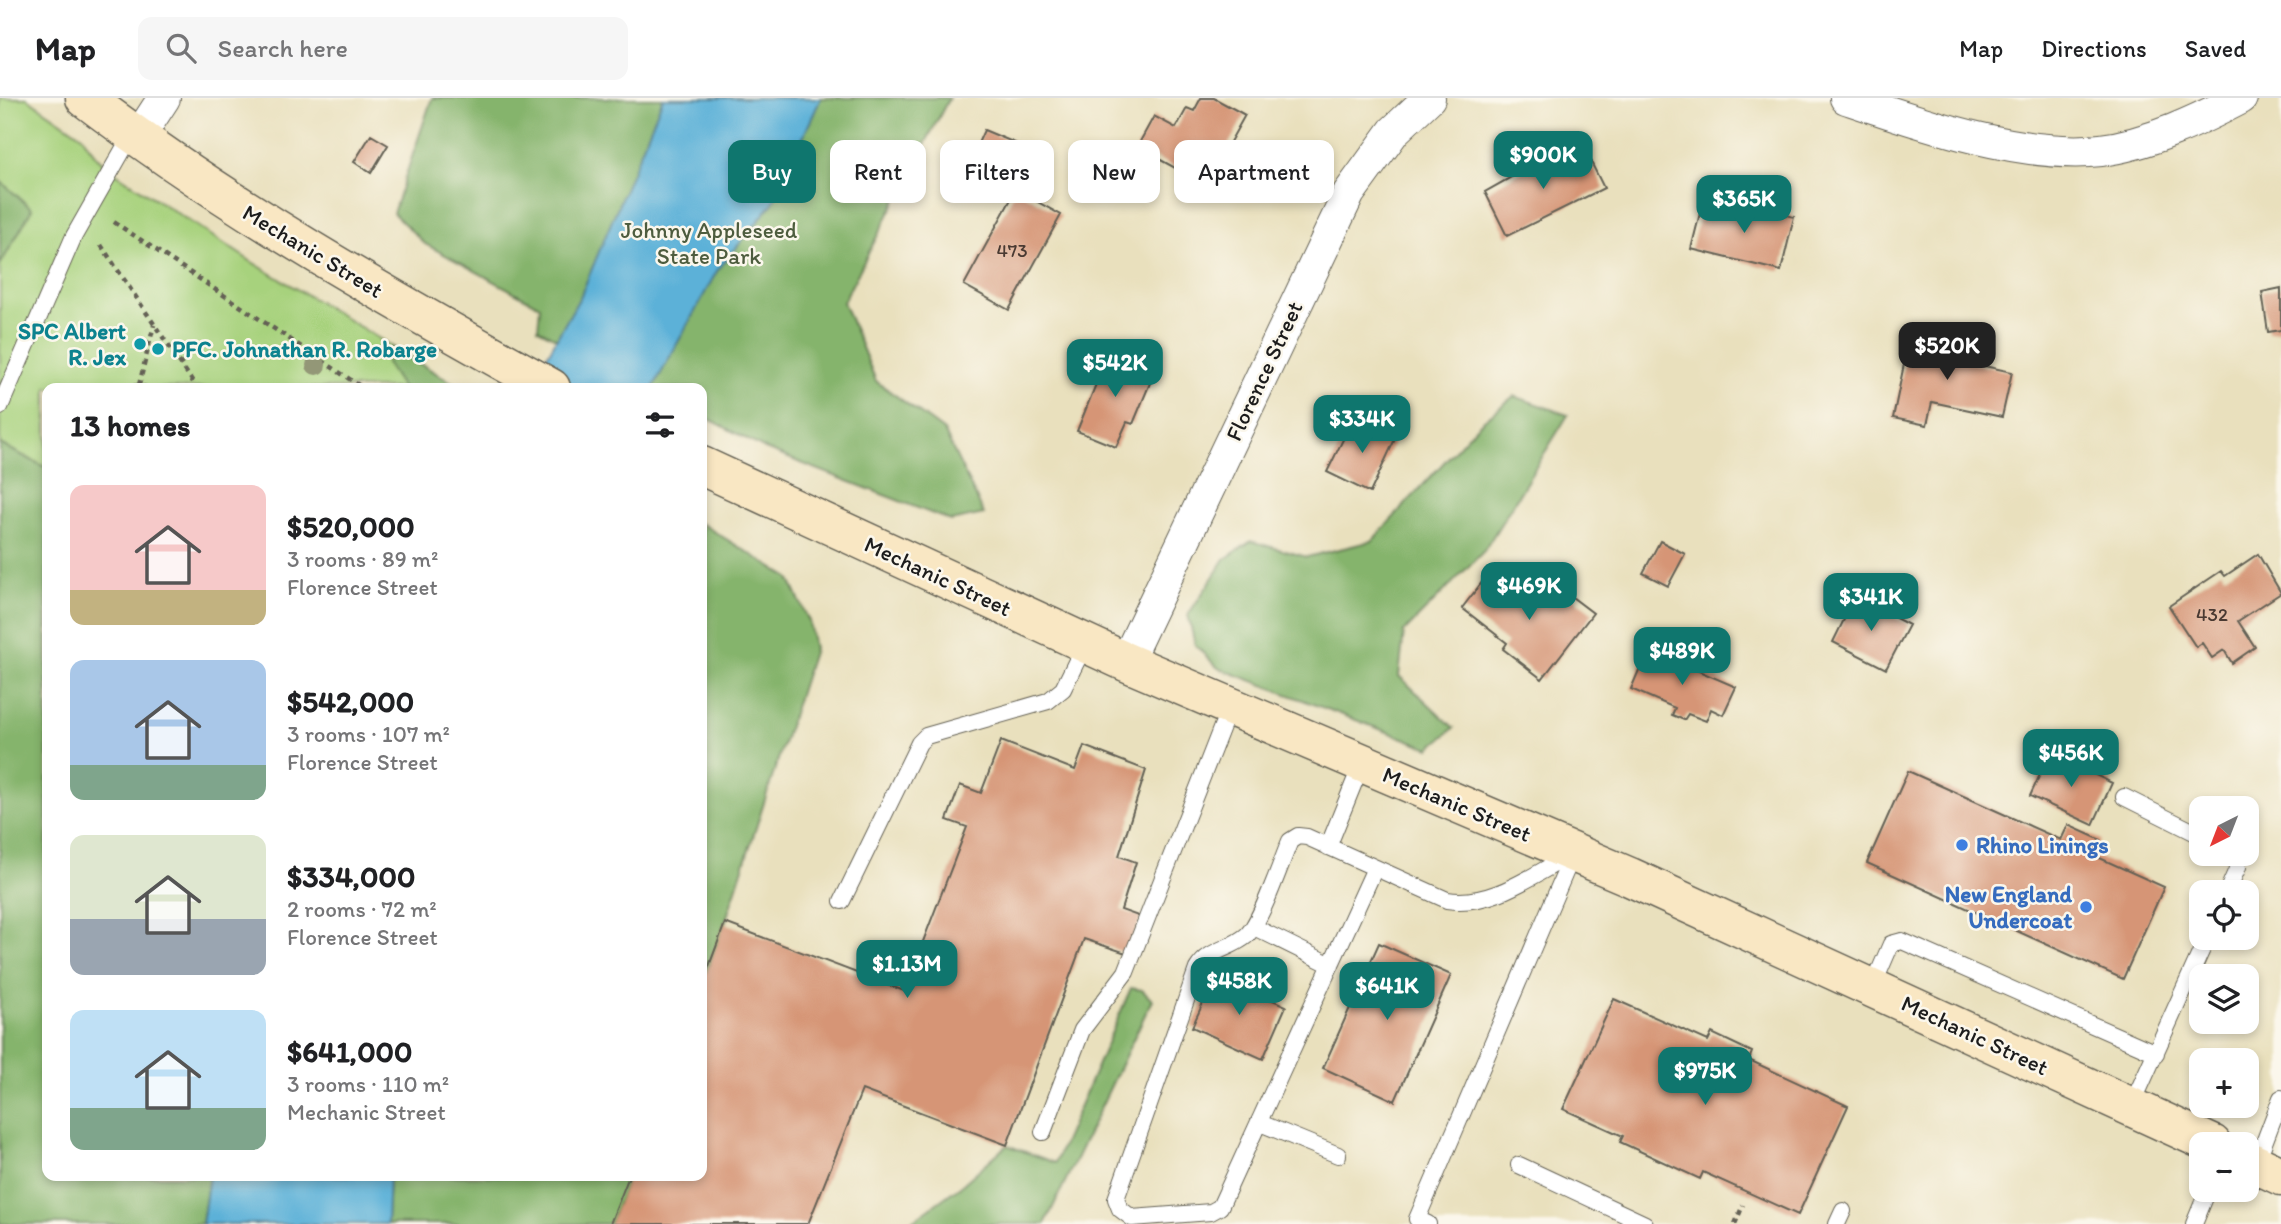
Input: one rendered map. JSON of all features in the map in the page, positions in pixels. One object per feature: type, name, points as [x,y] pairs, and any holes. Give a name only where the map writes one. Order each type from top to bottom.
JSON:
[{"type":"main road","name":"Mechanic Street","points":[[85,98],[135,136],[273,228],[542,383]]},
{"type":"main road","name":"Mechanic Street","points":[[707,468],[1126,662],[1573,853],[2189,1133]]},
{"type":"street","points":[[135,136],[163,98]]},
{"type":"street","name":"Florence Street","points":[[1126,662],[1349,193],[1394,131],[1429,98]]},
{"type":"street","points":[[1846,98],[1967,134],[2068,150],[2128,145],[2241,98]]},
{"type":"lane","points":[[0,407],[86,212],[135,136]]},
{"type":"lane","points":[[842,901],[919,743],[926,736],[1048,701],[1063,689],[1086,643]]},
{"type":"lane","points":[[1043,1132],[1082,1030],[1126,972],[1230,706]]},
{"type":"lane","points":[[1328,847],[1362,763]]},
{"type":"lane","points":[[2124,797],[2189,830]]},
{"type":"lane","points":[[1375,868],[1261,1123],[1220,1207],[1211,1212],[1132,1218],[1120,1209],[1116,1199],[1197,969],[1204,957],[1237,942],[1254,928],[1290,841],[1298,836],[1307,837],[1447,900],[1465,903],[1492,896],[1573,853]]},
{"type":"lane","points":[[1420,1222],[1573,853]]},
{"type":"lane","points":[[1254,928],[1331,965]]},
{"type":"lane","points":[[1871,988],[1891,944],[1907,942],[2156,1053]]},
{"type":"lane","points":[[2131,1107],[2202,950]]},
{"type":"lane","points":[[2261,1167],[2281,1098]]},
{"type":"lane","points":[[1261,1123],[1338,1155]]},
{"type":"lane","points":[[1519,1166],[1645,1224]]},
{"type":"lane","points":[[2194,1224],[2203,1202]]},
{"type":"path","points":[[86,212],[154,325],[194,383]]},
{"type":"path","points":[[86,212],[355,383]]},
{"type":"path","points":[[140,383],[154,325]]},
{"type":"path","points":[[1735,1224],[1743,1205]]},
{"type":"green space","points":[[0,98],[27,98],[82,136],[96,156],[111,170],[252,262],[453,383],[42,383],[42,465],[0,444],[0,265],[32,209],[0,181]]},
{"type":"green space","name":"Johnny Appleseed State Park","points":[[432,98],[949,98],[926,142],[926,140],[830,140],[830,203],[894,203],[843,302],[876,381],[944,431],[984,514],[951,521],[765,449],[707,418],[707,383],[642,383],[538,329],[540,306],[425,244],[393,213]]},
{"type":"green space","points":[[0,181],[32,209],[0,265]]},
{"type":"green space","points":[[391,347],[452,383],[399,383],[386,363]]},
{"type":"green space","points":[[1514,396],[1568,415],[1484,551],[1404,632],[1399,676],[1454,728],[1430,748],[1218,668],[1195,645],[1188,615],[1225,559],[1251,541],[1307,557],[1372,541],[1478,425]]},
{"type":"green space","points":[[0,444],[42,465],[42,1181],[208,1181],[202,1224],[0,1224]]},
{"type":"green space","points":[[707,527],[789,578],[809,621],[814,649],[707,972]]},
{"type":"green space","points":[[1131,988],[1142,990],[1152,1000],[1045,1224],[908,1224],[963,1184],[1007,1145],[1055,1163]]},
{"type":"green space","points":[[389,1181],[627,1181],[610,1224],[387,1224]]},
{"type":"water","points":[[663,98],[821,98],[802,140],[728,140],[728,203],[773,203],[717,271],[656,383],[532,383],[581,295]]},
{"type":"water","points":[[208,1181],[389,1181],[387,1224],[202,1224]]},
{"type":"building","points":[[1201,98],[1214,98],[1245,115],[1231,140],[1174,140],[1174,167],[1160,160],[1160,140],[1141,140],[1154,116],[1176,128],[1187,108],[1194,111]]},
{"type":"building","points":[[984,130],[1008,140],[980,140]]},
{"type":"building","points":[[371,135],[388,145],[371,173],[354,162]]},
{"type":"building","points":[[1584,148],[1604,188],[1507,236],[1485,192],[1538,162],[1541,169]]},
{"type":"building","points":[[1009,203],[1039,203],[1061,215],[1009,310],[964,285]]},
{"type":"building","points":[[1740,204],[1794,217],[1781,271],[1691,249],[1702,205],[1738,214]]},
{"type":"building","points":[[2281,288],[2281,330],[2268,332],[2262,292]]},
{"type":"building","points":[[1910,335],[1973,348],[1970,363],[2012,372],[2002,417],[1932,402],[1927,425],[1893,418]]},
{"type":"building","points":[[1109,352],[1155,371],[1133,424],[1127,422],[1116,447],[1077,431]]},
{"type":"building","points":[[1354,417],[1396,437],[1370,493],[1327,472]]},
{"type":"building","points":[[1660,541],[1685,554],[1668,586],[1643,573]]},
{"type":"building","points":[[2258,554],[2281,593],[2238,621],[2255,647],[2232,663],[2224,650],[2212,658],[2202,643],[2196,647],[2169,606],[2221,571],[2225,576]]},
{"type":"building","points":[[1490,572],[1534,605],[1552,582],[1593,613],[1542,679],[1503,649],[1507,643],[1462,608]]},
{"type":"building","points":[[1855,597],[1909,625],[1886,669],[1833,642]]},
{"type":"building","points":[[1648,649],[1736,687],[1723,715],[1711,709],[1706,721],[1688,714],[1684,720],[1672,715],[1675,708],[1631,689]]},
{"type":"building","points":[[1001,741],[1075,770],[1084,746],[1146,770],[1119,856],[1136,862],[1121,910],[1141,917],[1129,954],[1084,939],[1007,1145],[862,1090],[808,1224],[610,1224],[627,1181],[707,1181],[707,972],[725,923],[904,991],[967,827],[947,820],[960,785],[981,793]]},
{"type":"building","points":[[2050,753],[2112,783],[2093,825],[2030,796]]},
{"type":"building","points":[[1908,771],[2061,840],[2068,825],[2101,840],[2093,855],[2164,887],[2123,979],[1867,863]]},
{"type":"building","points":[[1379,943],[1451,975],[1395,1101],[1323,1068]]},
{"type":"building","points":[[1216,975],[1286,1006],[1263,1059],[1192,1027]]},
{"type":"building","points":[[1614,999],[1708,1041],[1712,1033],[1752,1052],[1749,1060],[1848,1106],[1798,1215],[1703,1172],[1700,1179],[1620,1142],[1623,1136],[1563,1109]]},
{"type":"place","name":"SPC Albert R. Jex","points":[[140,344]]},
{"type":"place","name":"PFC. Johnathan R. Robarge","points":[[158,349]]},
{"type":"place","name":"Rhino Linings","points":[[1962,845]]},
{"type":"place","name":"New England Undercoat","points":[[2086,907]]}]
